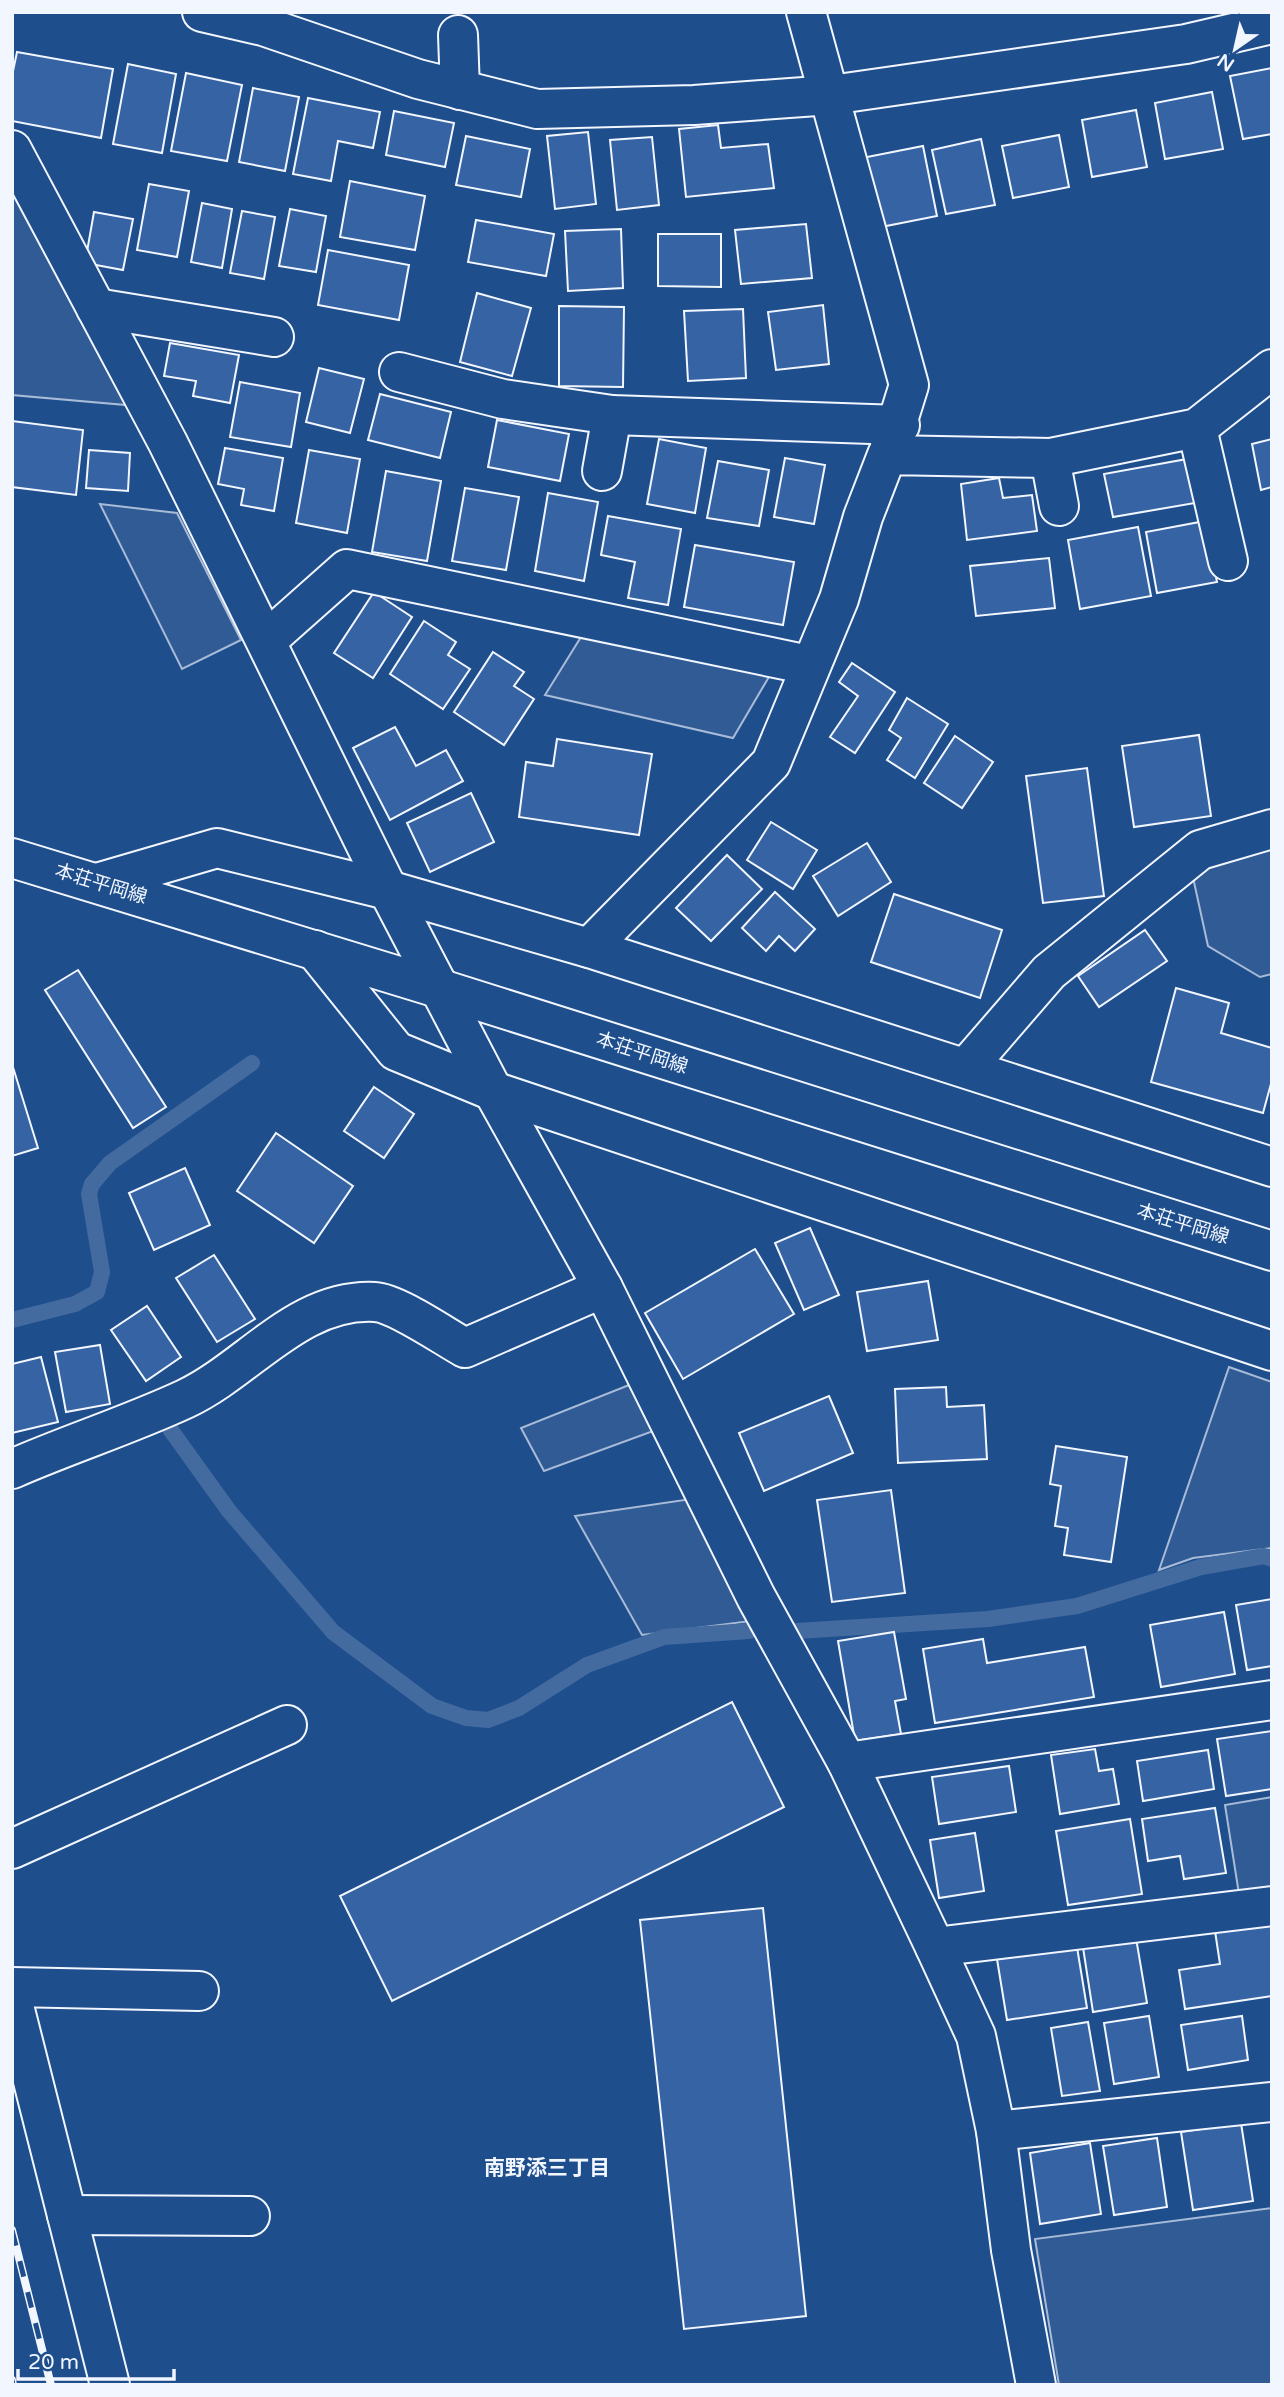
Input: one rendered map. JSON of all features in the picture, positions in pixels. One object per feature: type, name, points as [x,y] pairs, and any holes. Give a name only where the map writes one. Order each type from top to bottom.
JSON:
[{"type":"street","points":[[202,12],[263,26],[418,79],[537,109],[694,105],[831,95],[1186,44],[1272,24]]},
{"type":"street","points":[[589,948],[771,763],[809,665],[839,599],[863,517],[893,440],[909,385],[806,12]]},
{"type":"street","points":[[458,35],[460,90]]},
{"type":"street","points":[[12,150],[267,640],[388,890],[493,1091],[603,1288],[746,1577],[847,1762],[936,1947],[976,2036],[996,2131],[1011,2250],[1036,2385]]},
{"type":"street","points":[[96,308],[274,337]]},
{"type":"street","points":[[398,372],[503,398],[612,415],[893,440],[1050,458],[1197,428],[1272,369]]},
{"type":"street","points":[[601,471],[612,415]]},
{"type":"street","points":[[1197,428],[1228,561]]},
{"type":"street","points":[[1050,458],[1059,506]]},
{"type":"street","points":[[267,640],[347,569],[809,665]]},
{"type":"street","points":[[966,1068],[1049,972],[1200,850],[1272,829]]},
{"type":"street","points":[[97,883],[217,848],[388,890],[589,948],[1272,1167]]},
{"type":"street","name":"本荘平岡線","points":[[12,858],[441,989],[1272,1251]]},
{"type":"street","points":[[315,950],[396,1051],[493,1091],[1272,1351]]},
{"type":"street","points":[[12,1469],[187,1398],[285,1331],[323,1310],[377,1302],[415,1319],[464,1348],[603,1288]]},
{"type":"street","points":[[847,1762],[1272,1700]]},
{"type":"street","points":[[12,1849],[287,1725]]},
{"type":"street","points":[[936,1947],[1272,1906]]},
{"type":"street","points":[[12,1987],[199,1992]]},
{"type":"street","points":[[12,1998],[110,2385]]},
{"type":"street","points":[[996,2131],[1272,2102]]},
{"type":"street","points":[[67,2215],[250,2216]]},
{"type":"shaded area","points":[[12,192],[90,332],[126,405],[12,395]]},
{"type":"shaded area","points":[[100,504],[177,513],[241,640],[182,669]]},
{"type":"shaded area","points":[[586,629],[773,670],[733,738],[545,695]]},
{"type":"shaded area","points":[[1272,845],[1272,974],[1260,977],[1208,946],[1192,873]]},
{"type":"shaded area","points":[[1229,1367],[1272,1382],[1272,1548],[1193,1558],[1159,1570]]},
{"type":"shaded area","points":[[629,1385],[656,1430],[544,1471],[521,1428]]},
{"type":"shaded area","points":[[691,1499],[751,1621],[642,1635],[575,1516]]},
{"type":"shaded area","points":[[1272,1797],[1272,1889],[1239,1894],[1225,1805]]},
{"type":"shaded area","points":[[1272,2208],[1272,2385],[1059,2385],[1035,2239]]},
{"type":"building","points":[[17,52],[113,69],[101,138],[12,121],[12,76]]},
{"type":"building","points":[[128,64],[176,74],[162,153],[113,144]]},
{"type":"building","points":[[1272,68],[1272,134],[1243,139],[1230,76]]},
{"type":"building","points":[[186,73],[242,85],[227,161],[171,151]]},
{"type":"building","points":[[253,88],[299,97],[285,171],[239,162]]},
{"type":"building","points":[[1212,92],[1223,149],[1165,159],[1155,103]]},
{"type":"building","points":[[308,98],[380,112],[373,148],[338,141],[331,181],[293,174]]},
{"type":"building","points":[[1136,110],[1147,167],[1092,177],[1082,120]]},
{"type":"building","points":[[394,111],[454,123],[445,167],[386,155]]},
{"type":"building","points":[[718,125],[721,148],[768,144],[774,188],[686,197],[679,129]]},
{"type":"building","points":[[588,132],[596,204],[555,209],[547,136]]},
{"type":"building","points":[[1059,135],[1069,187],[1013,198],[1002,146]]},
{"type":"building","points":[[466,136],[530,149],[521,197],[456,185]]},
{"type":"building","points":[[652,137],[659,205],[617,210],[610,140]]},
{"type":"building","points":[[981,139],[995,205],[946,214],[932,150]]},
{"type":"building","points":[[923,146],[937,216],[876,228],[862,158]]},
{"type":"building","points":[[350,181],[425,196],[415,250],[340,237]]},
{"type":"building","points":[[149,184],[189,191],[177,257],[137,250]]},
{"type":"building","points":[[202,203],[232,209],[222,268],[191,262]]},
{"type":"building","points":[[290,209],[326,216],[316,272],[279,266]]},
{"type":"building","points":[[242,211],[275,217],[264,279],[230,273]]},
{"type":"building","points":[[94,212],[133,219],[123,270],[85,263]]},
{"type":"building","points":[[476,220],[554,234],[546,276],[468,262]]},
{"type":"building","points":[[806,224],[812,278],[741,284],[735,230]]},
{"type":"building","points":[[621,229],[623,288],[568,291],[565,231]]},
{"type":"building","points":[[658,234],[721,234],[721,287],[658,286]]},
{"type":"building","points":[[328,250],[409,265],[399,320],[318,305]]},
{"type":"building","points":[[477,293],[531,308],[512,376],[460,362]]},
{"type":"building","points":[[823,305],[829,364],[776,370],[768,312]]},
{"type":"building","points":[[559,306],[624,307],[623,387],[559,386]]},
{"type":"building","points":[[743,309],[746,378],[688,381],[684,311]]},
{"type":"building","points":[[170,343],[239,355],[230,403],[193,396],[196,381],[164,376]]},
{"type":"building","points":[[319,368],[364,379],[350,433],[306,422]]},
{"type":"building","points":[[240,382],[300,393],[291,447],[230,437]]},
{"type":"building","points":[[380,394],[451,412],[440,458],[368,440]]},
{"type":"building","points":[[497,420],[569,434],[560,481],[488,467]]},
{"type":"building","points":[[12,421],[83,430],[76,495],[12,487]]},
{"type":"building","points":[[659,439],[706,448],[695,513],[647,504]]},
{"type":"building","points":[[1272,439],[1272,487],[1261,490],[1252,444]]},
{"type":"building","points":[[225,448],[283,458],[274,511],[241,505],[244,489],[218,484]]},
{"type":"building","points":[[89,450],[130,453],[128,491],[86,488]]},
{"type":"building","points":[[309,450],[360,459],[347,533],[296,523]]},
{"type":"building","points":[[785,458],[825,465],[814,524],[774,517]]},
{"type":"building","points":[[1187,459],[1195,503],[1113,517],[1104,474]]},
{"type":"building","points":[[718,461],[769,470],[759,526],[707,518]]},
{"type":"building","points":[[386,471],[441,481],[427,561],[372,552]]},
{"type":"building","points":[[999,478],[1003,498],[1032,495],[1037,531],[967,540],[961,484]]},
{"type":"building","points":[[465,488],[519,497],[506,570],[452,561]]},
{"type":"building","points":[[548,493],[598,502],[584,581],[535,571]]},
{"type":"building","points":[[608,516],[681,529],[668,605],[628,598],[635,562],[601,555]]},
{"type":"building","points":[[1205,521],[1217,582],[1157,593],[1146,532]]},
{"type":"building","points":[[1138,527],[1151,596],[1080,609],[1068,540]]},
{"type":"building","points":[[695,545],[794,562],[783,625],[684,607]]},
{"type":"building","points":[[1049,558],[1055,608],[976,616],[970,566]]},
{"type":"building","points":[[374,592],[412,617],[373,678],[334,653]]},
{"type":"building","points":[[424,621],[456,642],[448,655],[470,669],[443,709],[390,674]]},
{"type":"building","points":[[493,652],[524,672],[514,686],[534,699],[504,745],[454,712]]},
{"type":"building","points":[[852,663],[895,692],[855,753],[830,737],[858,696],[839,682]]},
{"type":"building","points":[[907,698],[948,724],[915,778],[887,760],[901,738],[889,730]]},
{"type":"building","points":[[395,727],[416,766],[446,750],[463,781],[390,820],[353,748]]},
{"type":"building","points":[[1199,735],[1211,816],[1134,827],[1122,746]]},
{"type":"building","points":[[955,736],[993,762],[962,808],[924,783]]},
{"type":"building","points":[[557,739],[652,754],[639,835],[519,817],[526,762],[553,766]]},
{"type":"building","points":[[1087,768],[1104,896],[1043,903],[1026,776]]},
{"type":"building","points":[[471,793],[494,842],[430,872],[407,823]]},
{"type":"building","points":[[771,822],[817,850],[793,889],[747,860]]},
{"type":"building","points":[[867,843],[891,882],[838,916],[813,876]]},
{"type":"building","points":[[727,855],[762,889],[711,941],[676,908]]},
{"type":"building","points":[[775,892],[815,929],[795,951],[779,936],[766,951],[742,928]]},
{"type":"building","points":[[894,894],[1002,930],[980,998],[871,962]]},
{"type":"building","points":[[1145,930],[1167,961],[1099,1007],[1078,976]]},
{"type":"building","points":[[78,970],[166,1107],[133,1128],[45,990]]},
{"type":"building","points":[[1176,988],[1229,1003],[1221,1033],[1272,1048],[1272,1080],[1263,1113],[1151,1082]]},
{"type":"building","points":[[12,1064],[38,1148],[12,1156]]},
{"type":"building","points":[[374,1087],[414,1114],[384,1158],[344,1131]]},
{"type":"building","points":[[276,1133],[353,1186],[314,1243],[237,1191]]},
{"type":"building","points":[[185,1168],[210,1225],[154,1250],[129,1193]]},
{"type":"building","points":[[810,1228],[839,1295],[804,1310],[775,1243]]},
{"type":"building","points":[[755,1249],[794,1314],[683,1379],[645,1313]]},
{"type":"building","points":[[214,1255],[255,1319],[217,1342],[176,1278]]},
{"type":"building","points":[[928,1281],[938,1340],[867,1351],[857,1292]]},
{"type":"building","points":[[147,1306],[181,1357],[146,1381],[111,1330]]},
{"type":"building","points":[[100,1345],[110,1404],[66,1412],[55,1352]]},
{"type":"building","points":[[41,1357],[58,1422],[12,1433],[12,1364]]},
{"type":"building","points":[[946,1387],[947,1407],[984,1405],[987,1459],[898,1463],[895,1389]]},
{"type":"building","points":[[829,1396],[853,1453],[764,1491],[739,1433]]},
{"type":"building","points":[[1056,1446],[1127,1457],[1111,1562],[1064,1555],[1068,1528],[1055,1526],[1061,1486],[1050,1484]]},
{"type":"building","points":[[891,1490],[905,1593],[832,1602],[817,1500]]},
{"type":"building","points":[[1272,1599],[1272,1666],[1247,1670],[1236,1605]]},
{"type":"building","points":[[1224,1612],[1235,1674],[1161,1687],[1150,1625]]},
{"type":"building","points":[[894,1632],[906,1699],[895,1701],[901,1734],[855,1741],[838,1641]]},
{"type":"building","points":[[983,1639],[987,1663],[1085,1647],[1094,1697],[935,1723],[923,1649]]},
{"type":"building","points":[[732,1702],[784,1807],[392,2001],[340,1896]]},
{"type":"building","points":[[1272,1731],[1272,1789],[1226,1796],[1217,1739]]},
{"type":"building","points":[[1095,1749],[1099,1771],[1113,1769],[1119,1804],[1060,1814],[1051,1755]]},
{"type":"building","points":[[1208,1750],[1214,1789],[1143,1801],[1137,1761]]},
{"type":"building","points":[[1009,1766],[1016,1812],[939,1824],[932,1777]]},
{"type":"building","points":[[1215,1808],[1226,1873],[1184,1879],[1180,1856],[1148,1861],[1142,1819]]},
{"type":"building","points":[[1130,1819],[1142,1894],[1068,1905],[1056,1831]]},
{"type":"building","points":[[975,1833],[984,1891],[939,1898],[930,1840]]},
{"type":"building","points":[[763,1908],[806,2316],[684,2329],[640,1920]]},
{"type":"building","points":[[1272,1922],[1272,1996],[1185,2009],[1179,1970],[1220,1964],[1215,1931]]},
{"type":"building","points":[[1135,1932],[1147,2003],[1093,2012],[1082,1941]]},
{"type":"building","points":[[1076,1941],[1087,2008],[1007,2020],[996,1953]]},
{"type":"building","points":[[1149,2016],[1159,2077],[1114,2084],[1104,2023]]},
{"type":"building","points":[[1242,2016],[1248,2060],[1188,2070],[1181,2025]]},
{"type":"building","points":[[1088,2022],[1100,2091],[1062,2096],[1051,2028]]},
{"type":"building","points":[[1241,2123],[1253,2201],[1193,2210],[1181,2132]]},
{"type":"building","points":[[1157,2138],[1167,2207],[1114,2215],[1103,2146]]},
{"type":"building","points":[[1090,2143],[1101,2214],[1040,2224],[1030,2153]]},
{"type":"waterway","points":[[12,1320],[75,1304],[97,1292],[102,1272],[89,1194],[92,1184],[110,1163],[252,1063]]},
{"type":"waterway","points":[[170,1429],[229,1511],[333,1632],[432,1706],[466,1718],[488,1720],[519,1708],[587,1665],[664,1637],[749,1631]]},
{"type":"waterway","points":[[797,1631],[988,1619],[1077,1606],[1201,1567],[1264,1556],[1272,1559]]},
{"type":"railway","points":[[12,2230],[51,2385]]},
{"type":"railway","points":[[12,2380],[13,2385]]},
{"type":"district","name":"南野添三丁目","points":[[547,2168]]}]
